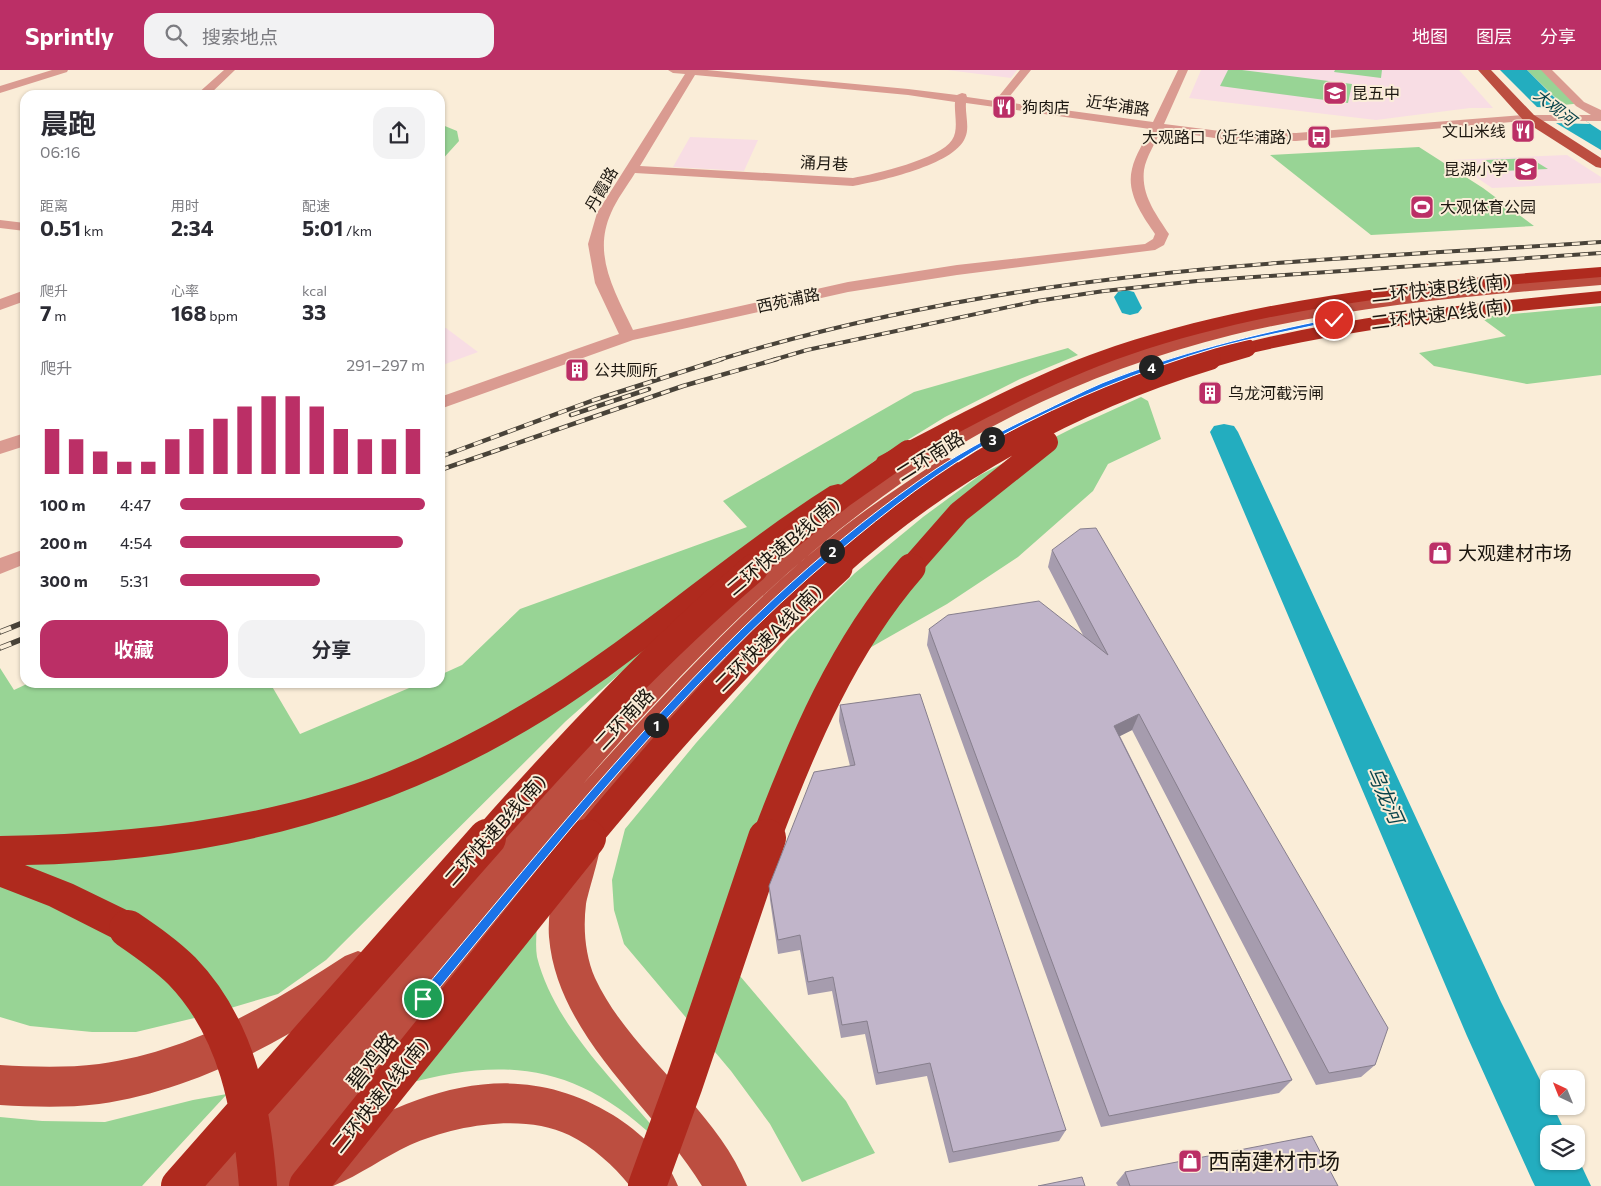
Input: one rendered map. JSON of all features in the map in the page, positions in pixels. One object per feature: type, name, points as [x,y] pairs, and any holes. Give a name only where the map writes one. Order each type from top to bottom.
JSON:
[{"type":"highway","name":"二环快速B线(南)","points":[[180,1186],[511,810],[612,703],[682,633],[756,566],[848,492],[908,451],[968,418],[1049,379],[1130,348],[1212,324],[1282,309],[1374,294],[1601,272]]},
{"type":"highway","name":"二环快速A线(南)","points":[[308,1186],[534,903],[626,792],[724,681],[840,567],[926,497],[1011,443],[1064,416],[1121,390],[1183,367],[1247,348],[1306,334],[1384,321],[1487,308],[1601,297]]},
{"type":"highway","points":[[647,1186],[687,1077],[751,878],[785,784],[831,686],[860,635],[890,591],[930,541],[966,503],[997,476],[1029,453],[1077,423],[1124,398],[1186,370],[1247,348]]},
{"type":"highway","points":[[0,851],[120,846],[224,830],[330,805],[422,770],[492,736],[572,687],[658,626],[730,567],[780,530],[846,486],[908,451]]},
{"type":"highway","points":[[0,870],[61,894],[121,925],[166,956],[198,989],[222,1027],[240,1073],[252,1127],[258,1186]]},
{"type":"main road","points":[[1484,70],[1536,115],[1601,164]]},
{"type":"main road","name":"二环南路","points":[[565,783],[711,630],[824,529],[862,500],[922,459],[980,425],[1035,398],[1086,376],[1157,350],[1222,331],[1282,318],[1406,298],[1601,280]]},
{"type":"main road","name":"二环南路","points":[[650,731],[764,613],[852,534],[940,470],[997,436],[1060,404],[1114,380],[1171,360],[1276,331],[1396,310],[1601,290]]},
{"type":"main road","points":[[650,731],[623,771],[584,844],[573,878],[568,908],[567,937],[572,963],[580,988],[607,1034],[687,1128],[726,1186]]},
{"type":"main road","name":"碧鸡路","points":[[269,1186],[535,863],[650,731]]},
{"type":"main road","points":[[0,1085],[54,1089],[107,1083],[161,1071],[214,1052],[264,1028],[313,1000],[400,938],[475,873],[565,783]]},
{"type":"main road","name":"碧鸡路","points":[[218,1186],[565,783]]},
{"type":"main road","points":[[303,1186],[352,1152],[427,1116],[462,1107],[495,1102],[557,1109],[585,1121],[613,1138],[638,1162],[657,1186]]},
{"type":"street","points":[[0,90],[63,70]]},
{"type":"street","points":[[208,90],[230,70]]},
{"type":"street","name":"近华浦路","points":[[673,70],[1000,101],[1228,136],[1269,138],[1385,131],[1536,115],[1593,114]]},
{"type":"street","name":"近华浦路","points":[[714,70],[854,80],[962,98],[1159,125]]},
{"type":"street","points":[[1000,101],[1026,70]]},
{"type":"street","points":[[1159,125],[1183,70]]},
{"type":"street","points":[[1546,70],[1572,98],[1593,114]]},
{"type":"street","name":"丹霞路","points":[[628,336],[603,283],[595,244],[604,213],[692,71]]},
{"type":"street","name":"涌月巷","points":[[633,169],[853,182],[887,176],[932,158],[958,142],[962,98]]},
{"type":"street","name":"西苑浦路","points":[[445,401],[628,336],[848,288],[967,268],[1147,248],[1156,245],[1161,240],[1162,234],[1145,209],[1139,193],[1138,169],[1159,125]]},
{"type":"street","points":[[0,224],[20,226]]},
{"type":"street","points":[[0,306],[20,297]]},
{"type":"street","points":[[0,448],[20,442]]},
{"type":"street","points":[[0,566],[20,558]]},
{"type":"shaded area","points":[[947,70],[1017,70],[1011,78]]},
{"type":"shaded area","name":"昆五中","points":[[1201,70],[1459,70],[1493,108],[1470,108],[1376,120],[1189,98]]},
{"type":"shaded area","points":[[690,137],[758,140],[744,171],[673,167]]},
{"type":"shaded area","name":"昆湖小学","points":[[1567,155],[1601,177],[1601,183],[1492,188],[1451,160]]},
{"type":"shaded area","points":[[445,328],[446,328],[478,352],[445,364]]},
{"type":"green space","points":[[1228,70],[1242,70],[1352,84],[1348,103],[1220,86]]},
{"type":"green space","points":[[1335,70],[1382,70],[1381,78],[1334,72]]},
{"type":"green space","points":[[1527,70],[1550,70],[1583,103],[1563,105]]},
{"type":"green space","points":[[445,126],[457,131],[459,141],[445,156]]},
{"type":"green space","name":"大观体育公园","points":[[1419,147],[1483,188],[1534,226],[1371,235],[1270,155]]},
{"type":"green space","points":[[1530,158],[1548,169],[1501,171],[1485,160]]},
{"type":"green space","points":[[1601,306],[1601,375],[1527,384],[1434,366],[1419,353],[1506,336],[1480,317]]},
{"type":"green space","points":[[1068,348],[1078,355],[1020,379],[945,417],[877,459],[780,532],[566,721],[326,960],[278,994],[207,1015],[136,1032],[92,1032],[30,1026],[0,1017],[0,668],[14,690],[20,687],[273,688],[300,734],[409,688],[445,688],[445,673],[462,665],[520,609],[747,527],[723,501],[914,392]]},
{"type":"green space","points":[[1141,397],[1148,401],[1161,439],[1108,464],[1093,491],[1018,557],[947,604],[859,654],[784,826],[740,976],[846,1101],[875,1153],[802,1182],[770,1124],[731,1071],[624,944],[614,910],[612,880],[625,829],[696,743],[789,638],[855,573],[923,517],[980,475],[1075,427]]},
{"type":"green space","points":[[537,919],[537,957],[545,982],[557,1006],[571,1029],[588,1051],[659,1134],[655,1138],[625,1113],[596,1094],[567,1081],[537,1073],[506,1070],[473,1071],[439,1076],[402,1085]]},
{"type":"green space","points":[[227,1094],[142,1186],[0,1186],[0,1117],[42,1121],[105,1122],[193,1100]]},
{"type":"water","name":"大观河","points":[[1500,70],[1527,70],[1563,106],[1601,131],[1601,150],[1556,123]]},
{"type":"pier","points":[[1534,107],[1569,108],[1590,124],[1553,123]]},
{"type":"building","points":[[1096,528],[1388,1028],[1375,1065],[1329,1073],[1139,714],[1114,726],[1292,1080],[1109,1116],[929,629],[948,615],[1039,601],[1108,655],[1052,550],[1080,529]]},
{"type":"building","points":[[920,694],[1066,1130],[953,1152],[930,1063],[878,1073],[867,1021],[842,1025],[833,977],[808,982],[800,935],[778,940],[769,886],[814,772],[855,765],[840,705]]},
{"type":"building","points":[[1312,1136],[1338,1186],[1130,1186],[1125,1172]]},
{"type":"building","points":[[1082,1177],[1085,1186],[1038,1186]]},
{"type":"waterway","name":"乌龙河","points":[[1126,297],[1130,308]]},
{"type":"waterway","name":"乌龙河","points":[[1224,432],[1484,1019],[1540,1137]]},
{"type":"waterway","name":"乌龙河","points":[[1556,1170],[1564,1186]]},
{"type":"railway","points":[[718,360],[853,324],[944,305],[1036,289],[1147,275],[1276,263],[1601,242]]},
{"type":"railway","points":[[773,360],[807,350],[1037,301],[1104,291],[1197,281],[1601,253]]},
{"type":"railway","points":[[445,455],[594,400],[722,359]]},
{"type":"railway","points":[[445,468],[683,386],[777,359]]},
{"type":"railway","points":[[571,415],[649,389]]},
{"type":"railway","points":[[0,632],[20,624]]},
{"type":"railway","points":[[0,648],[20,640]]},
{"type":"place","name":"昆五中","points":[[1335,93]]},
{"type":"place","name":"狗肉店","points":[[1004,107]]},
{"type":"place","name":"文山米线","points":[[1523,131]]},
{"type":"place","name":"大观路口（近华浦路）","points":[[1319,137]]},
{"type":"place","name":"昆湖小学","points":[[1526,169]]},
{"type":"place","name":"大观体育公园","points":[[1422,207]]},
{"type":"place","name":"公共厕所","points":[[577,370]]},
{"type":"place","name":"乌龙河截污闸","points":[[1210,393]]},
{"type":"place","name":"大观建材市场","points":[[1440,553]]},
{"type":"place","name":"西南建材市场","points":[[1190,1161]]},
{"type":"route","points":[[423,999],[535,863],[678,701],[794,585],[852,534],[911,489],[997,436],[1051,408],[1101,386],[1215,346],[1276,331],[1334,320]]}]
